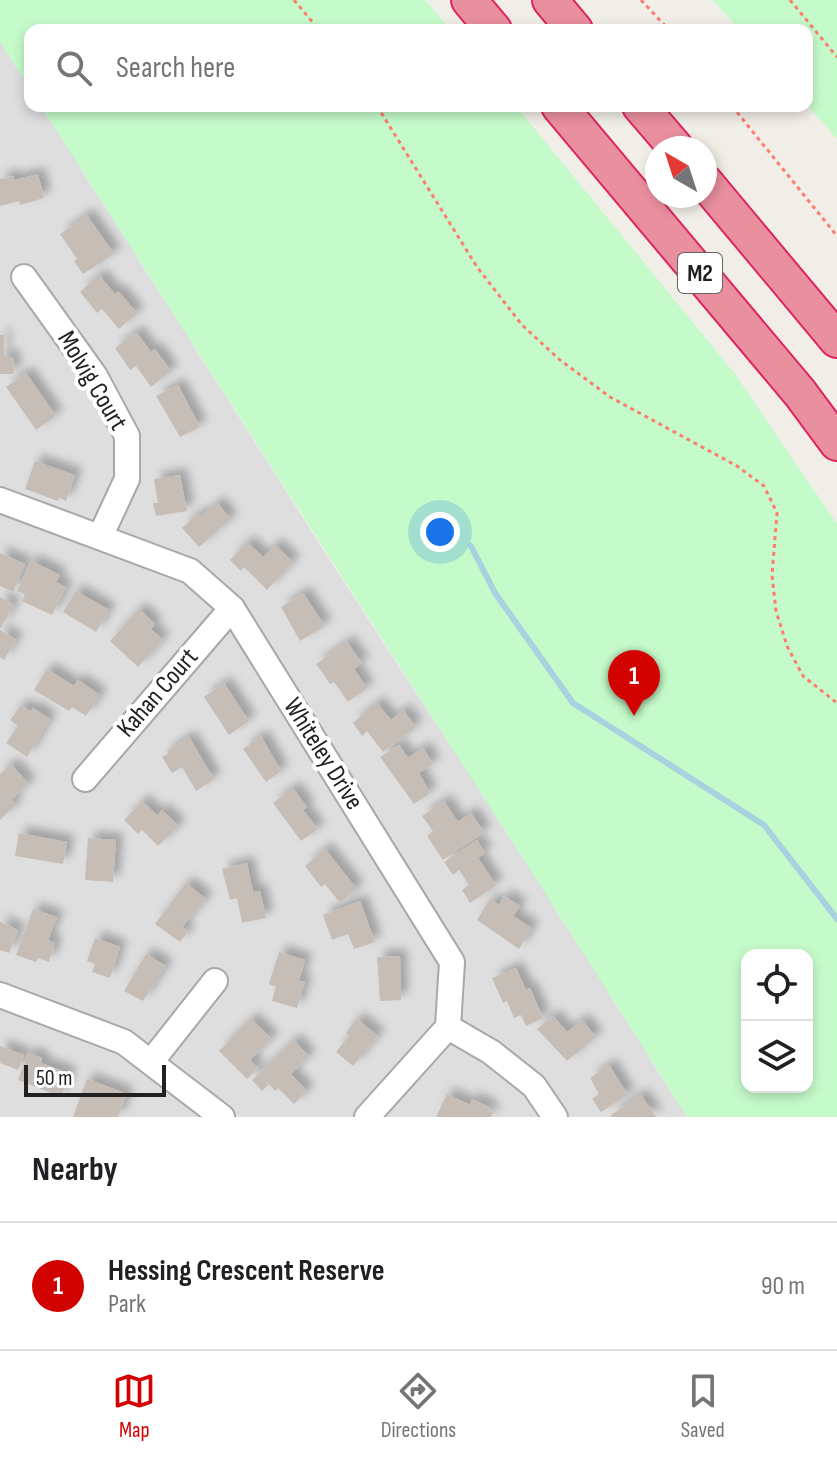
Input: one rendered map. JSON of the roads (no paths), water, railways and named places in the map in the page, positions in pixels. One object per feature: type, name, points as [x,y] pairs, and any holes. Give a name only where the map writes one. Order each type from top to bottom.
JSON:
[{"type":"highway","points":[[469,0],[489,24]]},
{"type":"highway","points":[[550,0],[570,24]]},
{"type":"highway","name":"M2","points":[[564,112],[800,393],[837,443]]},
{"type":"highway","points":[[645,112],[666,136]]},
{"type":"highway","name":"M2","points":[[717,196],[837,340]]},
{"type":"street","name":"Molvig Court","points":[[24,277],[95,376],[127,436],[127,479],[100,537]]},
{"type":"street","name":"Whiteley Drive","points":[[0,500],[190,571],[232,608],[452,962],[448,1027]]},
{"type":"street","name":"Kahan Court","points":[[85,779],[232,608]]},
{"type":"street","points":[[151,1062],[215,981]]},
{"type":"street","points":[[0,995],[124,1042],[222,1117]]},
{"type":"street","points":[[367,1117],[448,1027],[491,1052],[534,1086],[555,1117]]},
{"type":"waterway","points":[[471,546],[495,593],[573,703],[764,825],[837,919]]},
{"type":"place","name":"Hessing Crescent Reserve","points":[[634,716]]}]
